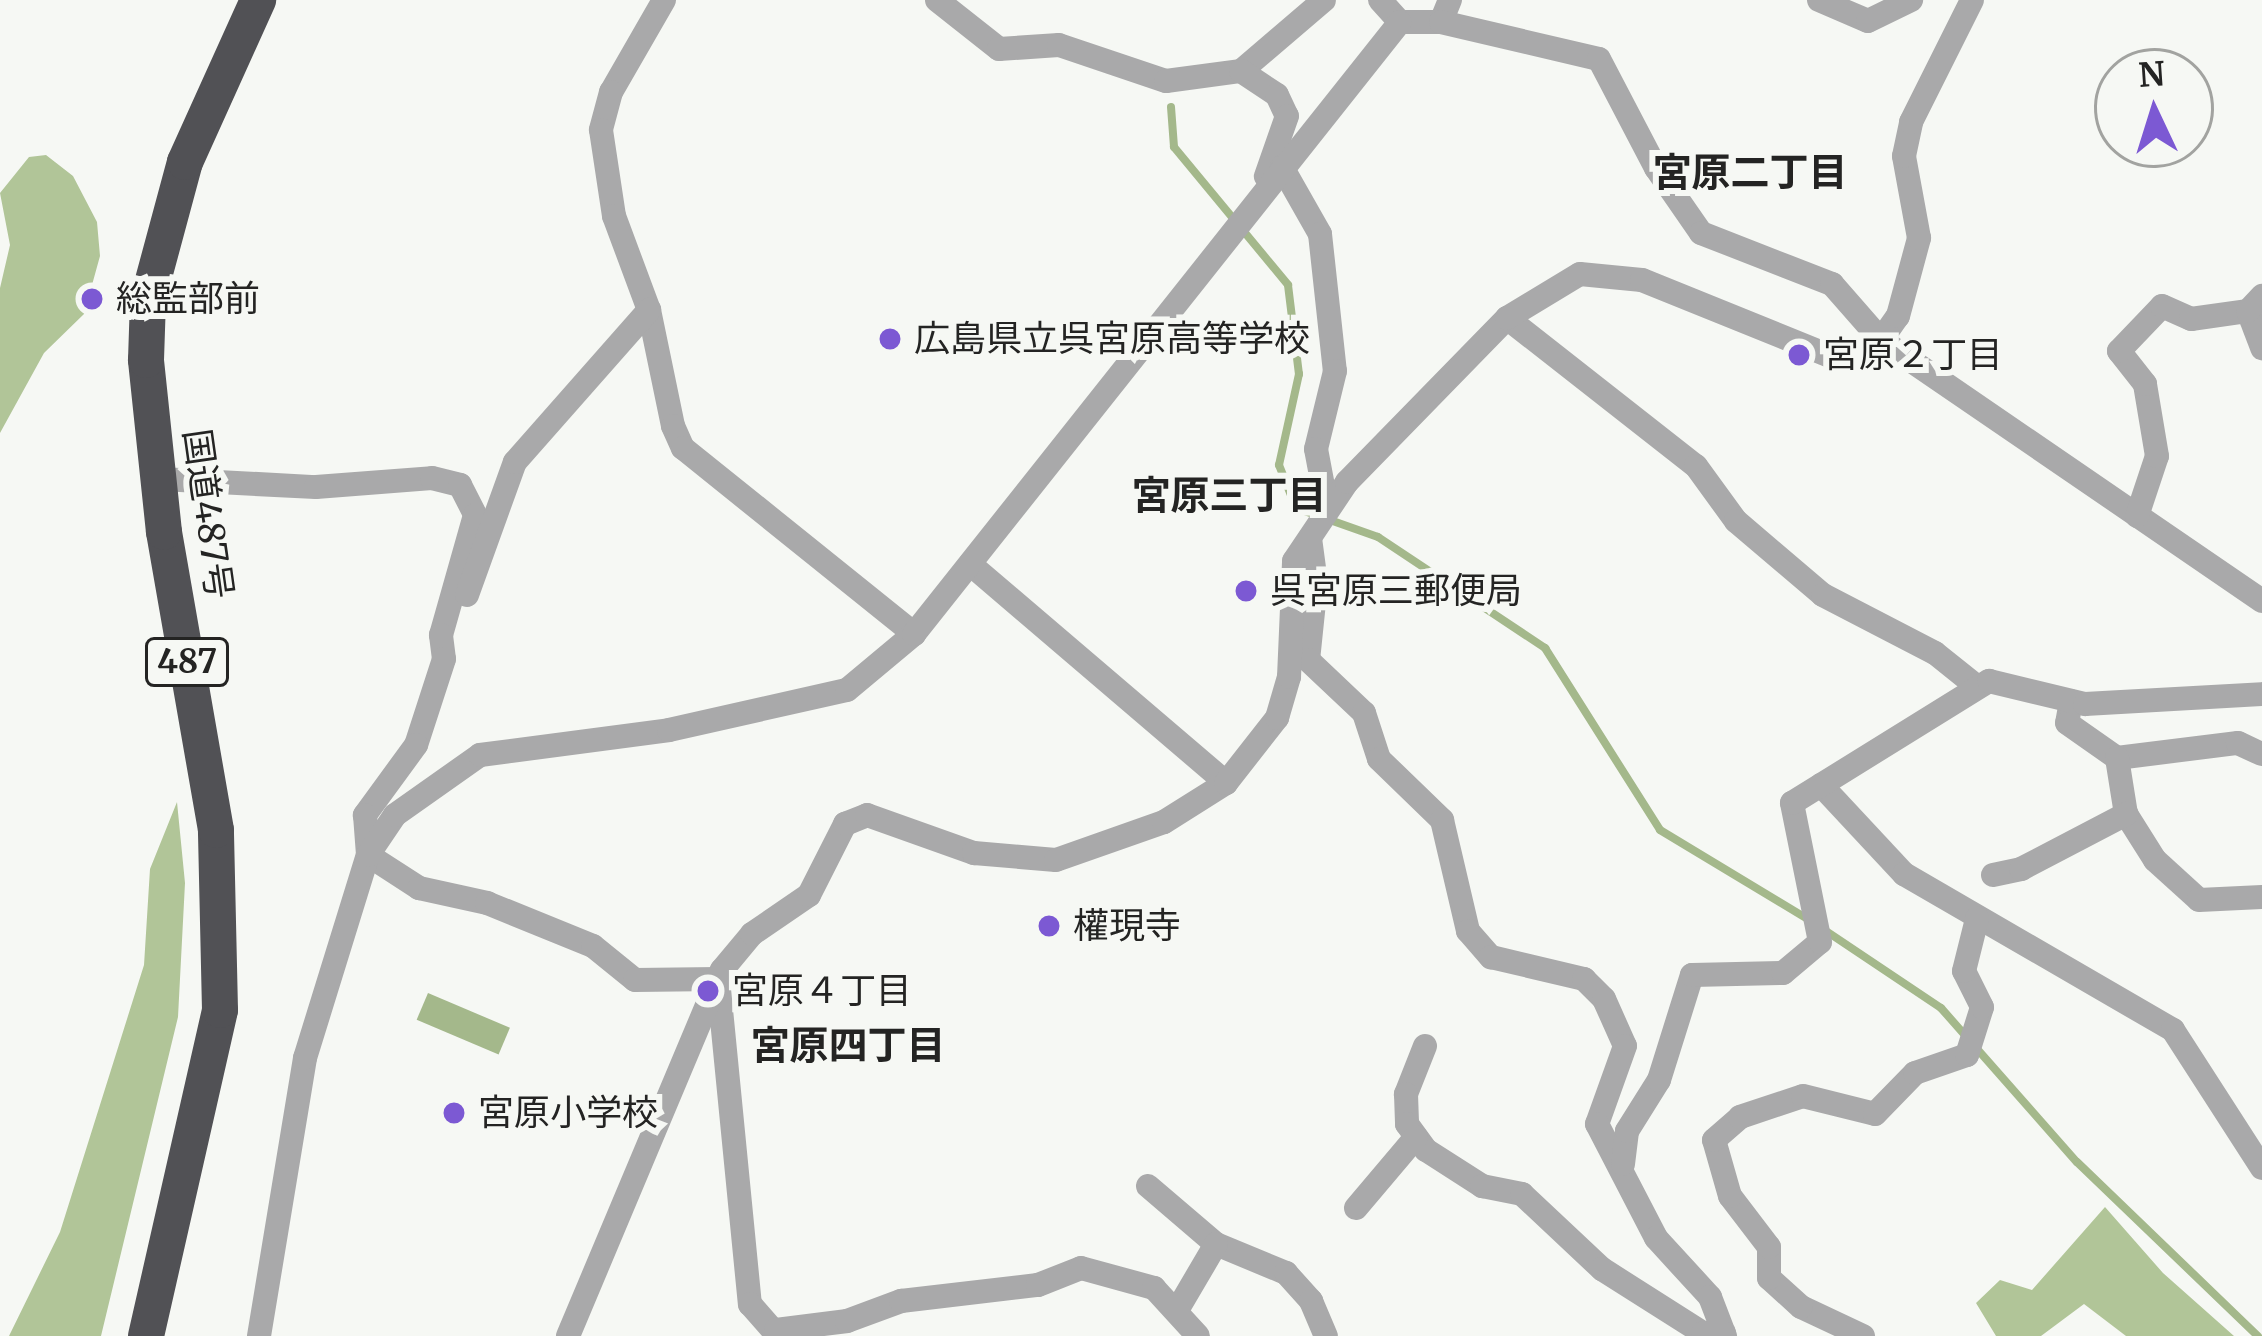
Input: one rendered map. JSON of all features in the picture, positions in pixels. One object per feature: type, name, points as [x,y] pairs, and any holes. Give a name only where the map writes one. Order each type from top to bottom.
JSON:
[{"type":"highway","name":"国道487号","points":[[146,1336],[220,1010],[216,830],[161,479],[146,360],[148,299],[185,161],[258,0]]},
{"type":"street","points":[[664,0],[611,92],[601,130],[614,216],[649,310],[683,448],[914,634]]},
{"type":"street","points":[[937,0],[999,49],[1059,45],[1166,81],[1241,71],[1324,0]]},
{"type":"street","points":[[1380,0],[1400,22]]},
{"type":"street","points":[[1819,0],[1868,21],[1911,0]]},
{"type":"street","points":[[568,1336],[718,979],[752,934],[809,895],[845,824],[859,817],[974,853],[1055,860],[1165,821],[1226,783],[1277,718],[1289,677],[1289,580],[1328,507],[1507,317],[1580,274],[1642,280],[1830,356],[1880,340],[1898,316],[1919,238],[1904,156],[1911,122],[1972,0]]},
{"type":"street","points":[[259,1336],[293,1106],[368,855],[395,815],[480,755],[805,704],[847,690],[914,634],[1400,22],[1445,11],[1599,59],[1701,233],[1832,284],[1880,340],[2262,602]]},
{"type":"street","points":[[1241,71],[1277,95],[1287,116],[1260,193]]},
{"type":"street","points":[[1282,167],[1320,234],[1335,371],[1316,449],[1328,507]]},
{"type":"street","points":[[2138,516],[2157,456],[2145,384],[2120,351],[2162,306],[2192,319],[2255,303],[2262,348]]},
{"type":"street","points":[[368,855],[365,815],[416,745],[515,462],[649,310]]},
{"type":"street","points":[[1507,317],[1696,466],[1736,521],[1823,596],[1934,653],[1976,685]]},
{"type":"street","points":[[161,479],[316,487],[432,478],[460,485],[476,515],[441,635],[444,659]]},
{"type":"street","points":[[1310,538],[1316,583],[1308,660],[1364,713],[1379,759],[1442,820],[1468,931],[1491,957],[1584,979],[1604,999],[1625,1046],[1597,1124],[1624,1164],[1656,1238],[1710,1297],[1724,1334],[1703,1333],[1649,1300],[1570,1243],[1522,1194],[1450,1169],[1416,1137],[1407,1124],[1406,1094],[1425,1046]]},
{"type":"street","points":[[970,564],[1226,783]]},
{"type":"street","points":[[1624,1164],[1627,1131],[1659,1080],[1692,975],[1783,973],[1820,942],[1792,803],[1989,681],[2071,701],[2262,694]]},
{"type":"street","points":[[2071,701],[2067,723],[2117,758],[2238,743],[2262,754]]},
{"type":"street","points":[[2117,758],[2126,814],[2155,860],[2199,900],[2262,897]]},
{"type":"street","points":[[1821,784],[1904,874],[2173,1030],[2262,1168]]},
{"type":"street","points":[[1993,875],[2021,869],[2126,814]]},
{"type":"street","points":[[368,855],[419,888],[487,902],[593,946],[635,980],[718,979]]},
{"type":"street","points":[[1863,1336],[1801,1307],[1769,1278],[1769,1247],[1730,1196],[1714,1141],[1740,1117],[1803,1096],[1875,1114],[1915,1073],[1967,1055],[1982,1007],[1964,971],[1977,919]]},
{"type":"street","points":[[718,979],[750,1304],[777,1333],[848,1321],[902,1301],[1038,1285],[1081,1268],[1117,1272],[1179,1307],[1198,1336]]},
{"type":"street","points":[[1356,1208],[1416,1137]]},
{"type":"street","points":[[1148,1186],[1216,1244],[1286,1273],[1311,1301],[1326,1336]]},
{"type":"street","points":[[1179,1307],[1216,1244]]},
{"type":"shaded area","points":[[46,155],[73,176],[97,222],[100,256],[84,314],[44,353],[0,433],[0,288],[10,245],[0,193],[29,157]]},
{"type":"shaded area","points":[[177,802],[185,883],[178,1017],[101,1336],[9,1336],[60,1232],[144,965],[150,869]]},
{"type":"shaded area","points":[[428,993],[510,1028],[499,1054],[417,1020]]},
{"type":"shaded area","points":[[2105,1207],[2163,1273],[2234,1336],[2126,1336],[2084,1304],[2041,1336],[1996,1336],[1976,1303],[2000,1280],[2032,1290]]},
{"type":"waterway","points":[[1171,107],[1174,147],[1288,285],[1299,374],[1279,465],[1296,508],[1378,537],[1545,648],[1660,830],[1811,921]]},
{"type":"waterway","points":[[1823,929],[1941,1008],[2077,1162],[2258,1336]]},
{"type":"place","name":"総監部前","points":[[92,299]]},
{"type":"place","name":"広島県立呉宮原高等学校","points":[[890,339]]},
{"type":"place","name":"宮原２丁目","points":[[1799,355]]},
{"type":"place","name":"呉宮原三郵便局","points":[[1246,591]]},
{"type":"place","name":"權現寺","points":[[1049,926]]},
{"type":"place","name":"宮原４丁目","points":[[708,991]]},
{"type":"place","name":"宮原小学校","points":[[454,1113]]},
{"type":"district","name":"宮原二丁目","points":[[1750,173]]},
{"type":"district","name":"宮原三丁目","points":[[1229,496]]},
{"type":"district","name":"宮原四丁目","points":[[848,1046]]}]
